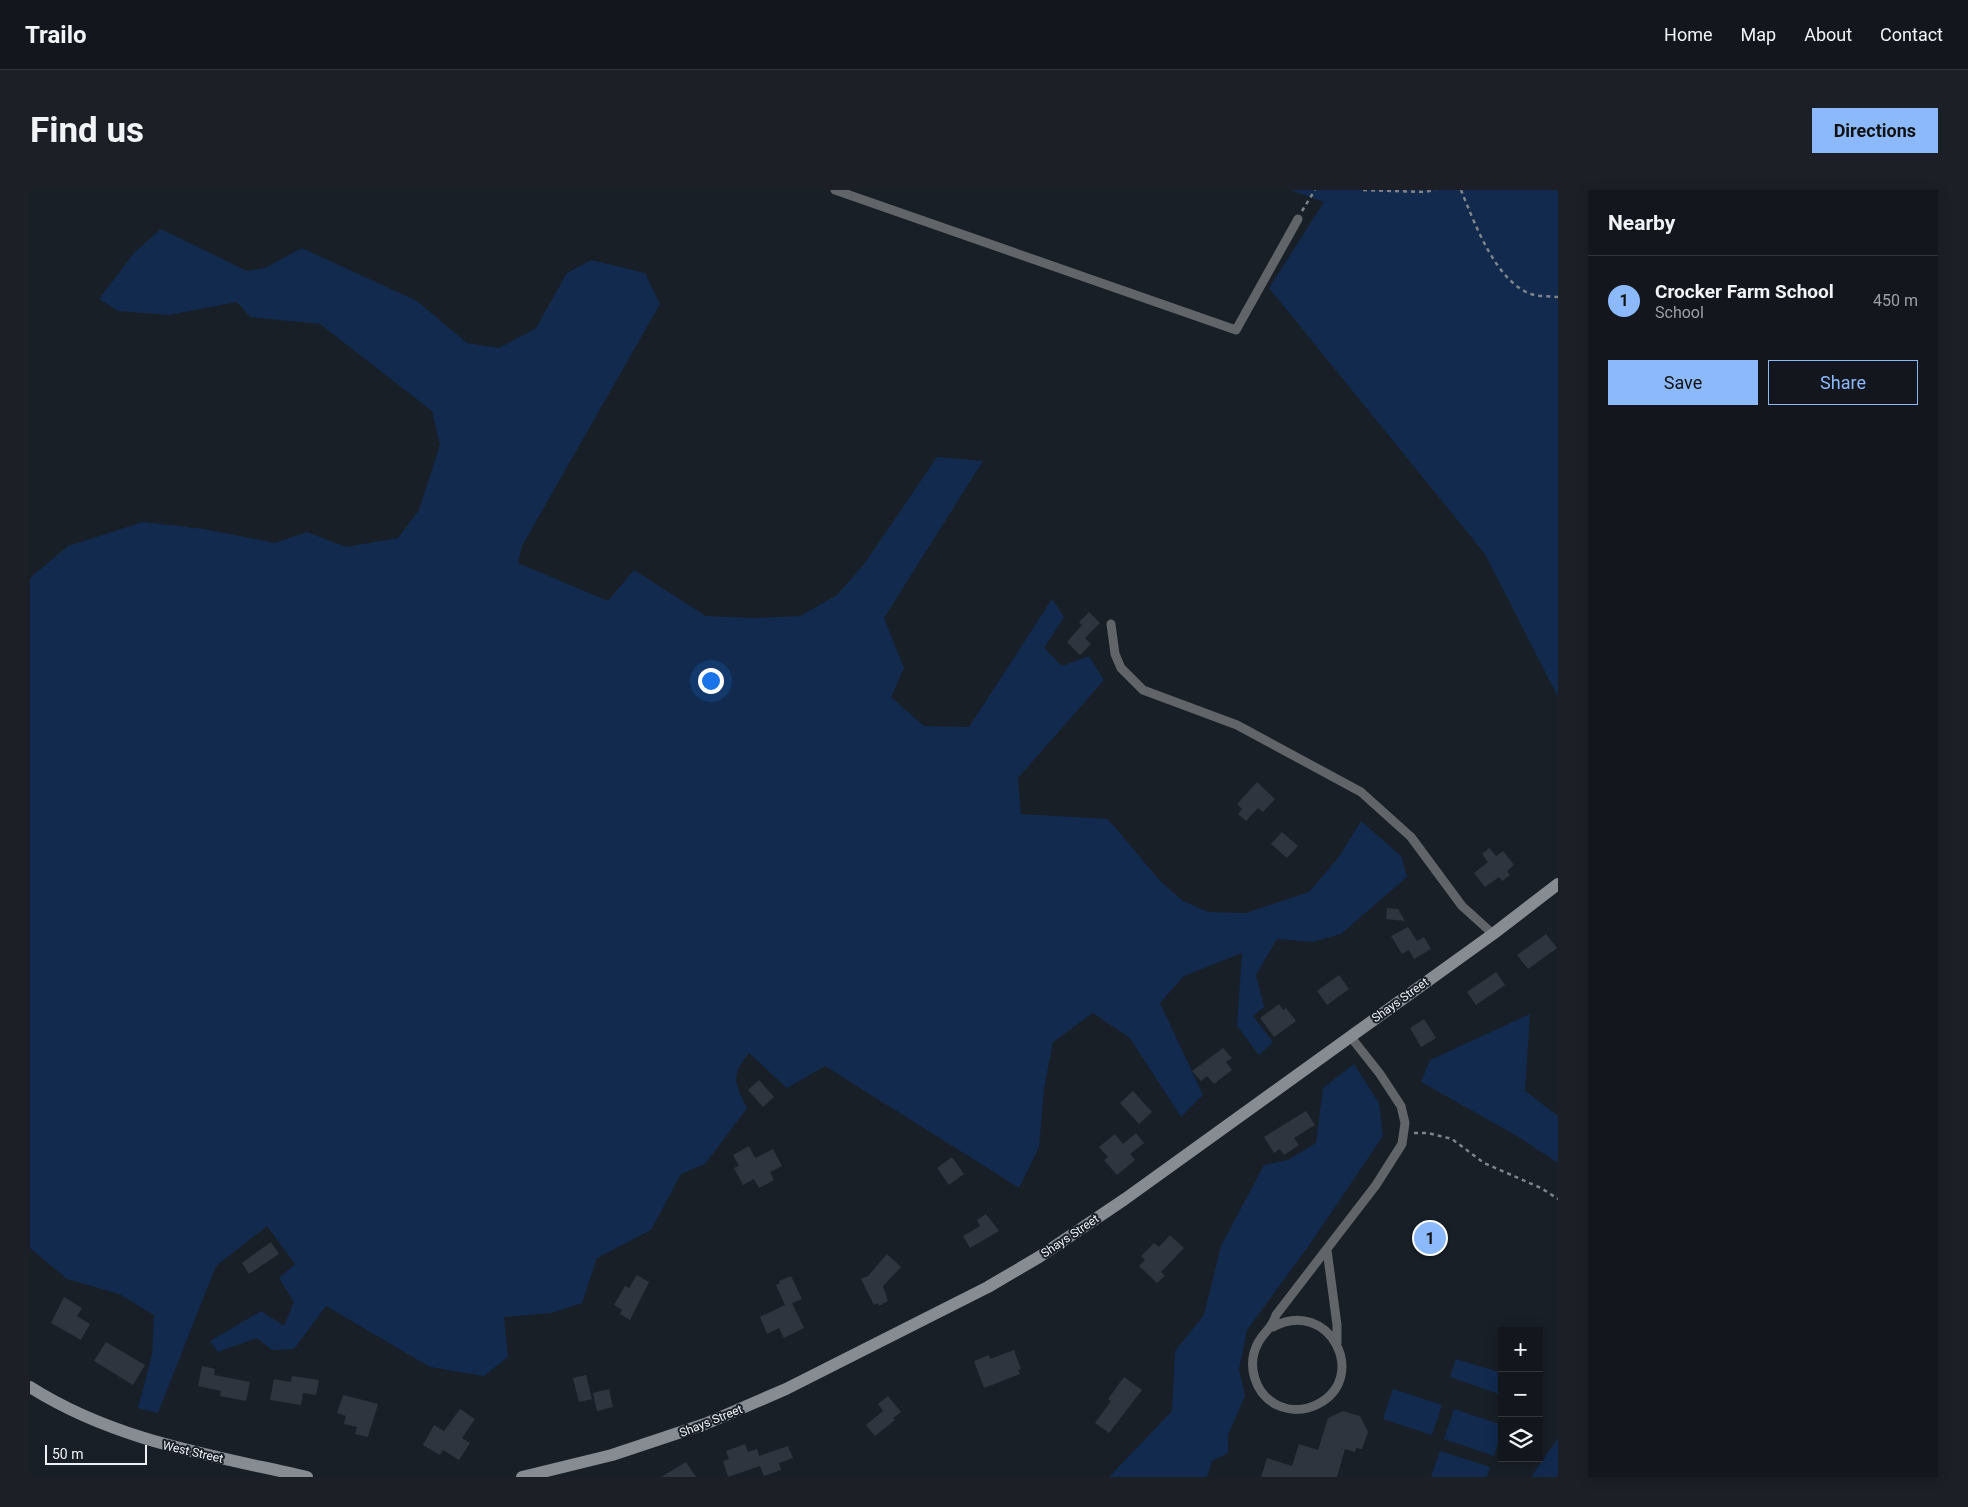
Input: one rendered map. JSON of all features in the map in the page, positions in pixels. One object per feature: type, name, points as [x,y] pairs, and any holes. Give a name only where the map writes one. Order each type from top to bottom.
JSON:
[{"type":"main road","name":"Shays Street","points":[[522,1477],[612,1455],[705,1424],[786,1389],[1010,1275],[1089,1224],[1492,934],[1558,884]]},
{"type":"main road","name":"West Street","points":[[30,1387],[85,1418],[131,1436],[307,1477]]},
{"type":"lane","points":[[835,190],[1236,330],[1298,219]]},
{"type":"lane","points":[[1112,624],[1115,654],[1121,668],[1143,690],[1237,726],[1361,792],[1411,837],[1462,906],[1492,934]]},
{"type":"lane","points":[[1273,1327],[1276,1315],[1388,1169],[1398,1152],[1404,1133],[1404,1118],[1401,1106],[1387,1084],[1350,1036]]},
{"type":"lane","points":[[1327,1250],[1338,1325],[1337,1343],[1342,1364],[1340,1378],[1334,1391],[1324,1401],[1311,1407],[1289,1409],[1270,1400],[1260,1390],[1254,1377],[1252,1363],[1255,1349],[1262,1336],[1273,1327],[1290,1320],[1308,1321],[1325,1329],[1337,1343]]},
{"type":"path","points":[[1298,219],[1315,190]]},
{"type":"path","points":[[1363,190],[1425,192],[1435,190]]},
{"type":"path","points":[[1461,190],[1475,225],[1508,280],[1531,295],[1558,297]]},
{"type":"path","points":[[1404,1133],[1428,1133],[1452,1139],[1484,1163],[1541,1188],[1558,1199]]},
{"type":"shaded area","points":[[1290,190],[1558,190],[1558,697],[1485,554],[1269,288],[1324,202]]},
{"type":"shaded area","points":[[161,229],[247,271],[265,268],[302,248],[417,301],[467,343],[499,348],[536,328],[567,273],[591,260],[645,273],[660,304],[522,546],[518,563],[608,601],[634,570],[706,616],[754,618],[800,616],[837,595],[865,563],[937,457],[983,461],[884,618],[904,668],[891,697],[924,726],[969,727],[1052,599],[1064,617],[1044,648],[1062,666],[1089,656],[1104,680],[1018,778],[1021,814],[1108,819],[1160,881],[1183,901],[1208,912],[1246,913],[1309,892],[1339,857],[1361,821],[1401,856],[1407,877],[1341,934],[1312,942],[1277,939],[1256,975],[1264,1007],[1253,1016],[1273,1042],[1259,1055],[1237,1026],[1242,953],[1184,976],[1160,1003],[1203,1095],[1181,1117],[1130,1038],[1093,1013],[1053,1042],[1044,1089],[1039,1147],[1019,1188],[825,1066],[787,1088],[749,1053],[739,1068],[736,1080],[747,1108],[705,1164],[681,1174],[651,1230],[597,1258],[582,1303],[551,1313],[504,1317],[508,1357],[484,1376],[430,1367],[326,1306],[294,1349],[272,1350],[257,1338],[218,1352],[210,1341],[261,1311],[284,1326],[294,1302],[279,1278],[295,1264],[267,1226],[216,1266],[158,1413],[138,1408],[152,1355],[154,1315],[119,1294],[67,1279],[30,1248],[30,578],[68,546],[143,522],[204,529],[275,543],[307,532],[346,547],[398,538],[419,510],[440,445],[432,411],[320,324],[250,317],[237,302],[169,315],[118,311],[99,299],[134,253]]},
{"type":"shaded area","points":[[1530,1014],[1525,1091],[1558,1116],[1558,1163],[1517,1136],[1421,1082],[1430,1060]]},
{"type":"shaded area","points":[[1354,1064],[1379,1103],[1383,1136],[1310,1244],[1247,1330],[1239,1369],[1245,1396],[1228,1435],[1228,1453],[1212,1461],[1207,1477],[1109,1477],[1172,1411],[1175,1351],[1204,1315],[1221,1246],[1264,1165],[1288,1160],[1316,1143],[1323,1088]]},
{"type":"shaded area","points":[[1456,1359],[1498,1372],[1498,1394],[1450,1377]]},
{"type":"shaded area","points":[[1393,1389],[1442,1405],[1432,1435],[1383,1419]]},
{"type":"shaded area","points":[[1454,1409],[1498,1424],[1498,1444],[1494,1456],[1444,1439]]},
{"type":"shaded area","points":[[1558,1438],[1558,1477],[1531,1477]]},
{"type":"shaded area","points":[[1440,1451],[1490,1467],[1487,1477],[1431,1477]]},
{"type":"building","points":[[1089,612],[1100,623],[1085,638],[1091,644],[1080,655],[1067,642],[1082,625],[1079,622]]},
{"type":"building","points":[[1257,782],[1275,799],[1263,812],[1258,808],[1246,821],[1238,814],[1242,809],[1237,804]]},
{"type":"building","points":[[1282,832],[1298,846],[1287,858],[1271,844]]},
{"type":"building","points":[[1489,848],[1496,856],[1503,851],[1514,865],[1507,871],[1510,875],[1502,881],[1499,877],[1485,887],[1474,873],[1488,862],[1482,854]]},
{"type":"building","points":[[1387,908],[1398,909],[1405,921],[1386,919]]},
{"type":"building","points":[[1408,927],[1417,941],[1424,937],[1431,949],[1414,959],[1409,950],[1402,954],[1391,936]]},
{"type":"building","points":[[1546,934],[1557,948],[1528,969],[1517,955]]},
{"type":"building","points":[[1496,972],[1505,985],[1476,1005],[1467,992]]},
{"type":"building","points":[[1339,975],[1349,989],[1327,1005],[1317,991]]},
{"type":"building","points":[[1279,1004],[1283,1010],[1286,1008],[1296,1021],[1274,1037],[1260,1018]]},
{"type":"building","points":[[1424,1019],[1436,1038],[1421,1047],[1410,1028]]},
{"type":"building","points":[[1223,1048],[1232,1058],[1226,1062],[1232,1070],[1214,1084],[1207,1076],[1201,1081],[1192,1071]]},
{"type":"building","points":[[759,1080],[774,1097],[763,1107],[748,1090]]},
{"type":"building","points":[[1133,1091],[1152,1112],[1139,1124],[1120,1103]]},
{"type":"building","points":[[1306,1111],[1315,1125],[1294,1138],[1299,1145],[1284,1155],[1280,1149],[1274,1153],[1264,1137]]},
{"type":"building","points":[[1136,1133],[1144,1143],[1130,1154],[1135,1160],[1117,1175],[1104,1160],[1108,1157],[1099,1147],[1115,1134],[1123,1144]]},
{"type":"building","points":[[749,1146],[755,1158],[773,1149],[782,1166],[770,1172],[774,1180],[759,1188],[754,1179],[743,1185],[734,1168],[739,1166],[733,1155]]},
{"type":"building","points":[[952,1157],[964,1174],[949,1185],[937,1168]]},
{"type":"building","points":[[986,1214],[999,1231],[970,1248],[963,1236],[980,1226],[977,1220]]},
{"type":"building","points":[[1170,1235],[1184,1248],[1161,1272],[1165,1276],[1157,1283],[1139,1266],[1145,1260],[1141,1256],[1154,1243],[1159,1247]]},
{"type":"building","points":[[271,1242],[279,1254],[249,1274],[242,1263]]},
{"type":"building","points":[[887,1254],[901,1267],[883,1286],[888,1301],[879,1306],[878,1303],[874,1305],[861,1279],[868,1276]]},
{"type":"building","points":[[637,1275],[649,1282],[630,1320],[620,1314],[622,1310],[614,1305],[625,1286],[629,1288]]},
{"type":"building","points":[[791,1276],[802,1299],[792,1303],[804,1328],[784,1338],[779,1328],[767,1334],[760,1317],[785,1305],[776,1285],[780,1283],[779,1281]]},
{"type":"building","points":[[64,1297],[82,1308],[77,1316],[90,1324],[81,1340],[51,1323]]},
{"type":"building","points":[[106,1342],[145,1365],[133,1385],[94,1361]]},
{"type":"building","points":[[1014,1350],[1021,1369],[1018,1370],[1020,1374],[984,1388],[974,1361],[989,1355],[990,1359]]},
{"type":"building","points":[[202,1366],[215,1369],[214,1375],[250,1382],[246,1401],[220,1396],[221,1391],[198,1386]]},
{"type":"building","points":[[586,1375],[592,1399],[579,1402],[573,1378]]},
{"type":"building","points":[[292,1376],[319,1380],[316,1395],[303,1393],[301,1405],[270,1400],[274,1379],[291,1382]]},
{"type":"building","points":[[1124,1377],[1142,1390],[1109,1433],[1095,1423],[1111,1401],[1108,1399]]},
{"type":"building","points":[[609,1389],[613,1407],[597,1411],[593,1393]]},
{"type":"building","points":[[343,1395],[378,1404],[368,1437],[355,1434],[357,1427],[344,1424],[346,1416],[337,1413]]},
{"type":"building","points":[[888,1396],[901,1412],[893,1418],[895,1420],[875,1436],[866,1425],[883,1411],[878,1404]]},
{"type":"building","points":[[460,1409],[475,1419],[462,1438],[470,1443],[459,1460],[443,1450],[440,1455],[423,1445],[434,1425],[444,1431]]},
{"type":"building","points":[[1343,1411],[1360,1416],[1368,1432],[1362,1449],[1356,1448],[1355,1452],[1345,1449],[1337,1477],[1261,1477],[1267,1458],[1292,1466],[1299,1444],[1318,1450],[1328,1418]]},
{"type":"building","points":[[745,1444],[748,1452],[757,1449],[759,1456],[788,1446],[793,1458],[779,1463],[781,1470],[764,1476],[760,1466],[728,1477],[723,1461],[729,1459],[726,1451]]},
{"type":"building","points":[[686,1462],[696,1477],[661,1477]]},
{"type":"place","name":"Crocker Farm School","points":[[1430,1238]]}]
